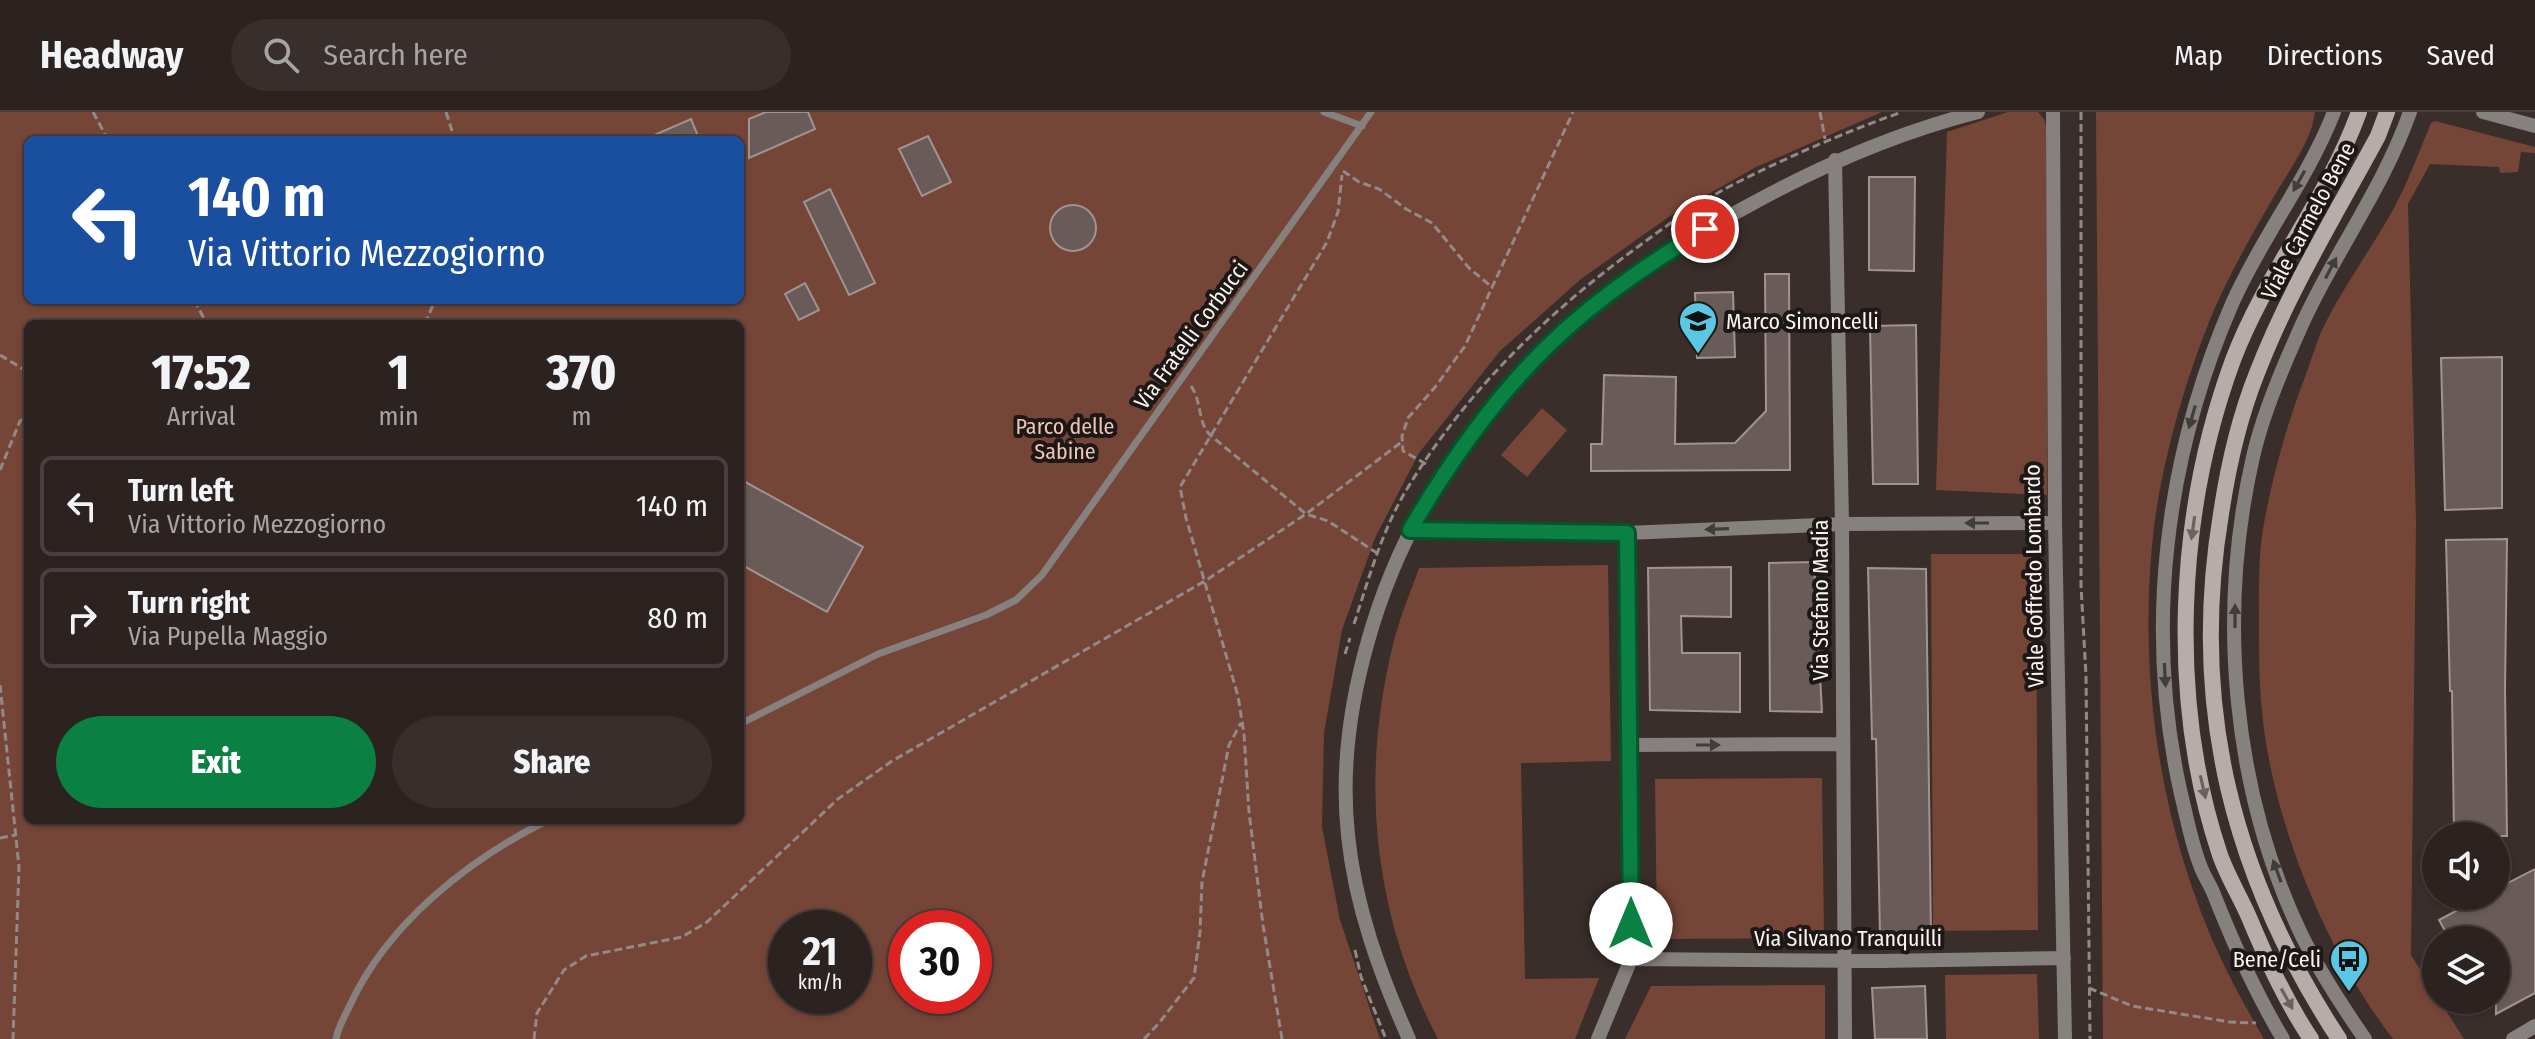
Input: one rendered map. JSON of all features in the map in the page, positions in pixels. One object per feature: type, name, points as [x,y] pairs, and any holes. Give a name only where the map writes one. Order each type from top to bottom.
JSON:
[{"type":"street","points":[[1409,1039],[1391,999],[1364,919],[1348,834],[1346,787],[1352,709],[1374,619],[1410,530],[1443,474],[1501,396],[1527,367],[1616,287],[1705,229],[1835,160],[1978,112]]},
{"type":"street","name":"Viale Goffredo Lombardo","points":[[2053,112],[2055,523],[2065,1039]]},
{"type":"street","name":"Viale Carmelo Bene","points":[[2283,1039],[2227,930],[2199,864],[2172,751],[2166,697],[2163,607],[2170,525],[2185,444],[2210,360],[2256,255],[2297,185],[2334,112]]},
{"type":"street","name":"Viale Carmelo Bene","points":[[2311,1039],[2280,986],[2220,856],[2201,780],[2190,708],[2186,591],[2199,485],[2223,394],[2240,345],[2268,285],[2335,169],[2359,112]]},
{"type":"street","name":"Viale Carmelo Bene","points":[[2339,1039],[2290,958],[2259,891],[2241,837],[2219,745],[2210,661],[2212,590],[2226,478],[2250,391],[2266,350],[2309,262],[2378,136],[2387,112]]},
{"type":"street","name":"Viale Carmelo Bene","points":[[2365,1039],[2319,968],[2289,906],[2267,844],[2250,777],[2240,718],[2235,604],[2245,496],[2254,454],[2296,338],[2399,144],[2410,112]]},
{"type":"street","points":[[2483,112],[2535,126]]},
{"type":"street","name":"Via Stefano Madia","points":[[1835,160],[1842,524],[1845,1039]]},
{"type":"street","name":"Viale Carmelo Bene","points":[[2232,304],[2240,345]]},
{"type":"street","points":[[2266,350],[2296,338]]},
{"type":"street","points":[[1410,530],[1627,533],[1842,524],[2055,523]]},
{"type":"street","points":[[1598,1039],[1631,959],[1627,533]]},
{"type":"street","points":[[1630,745],[1841,744]]},
{"type":"street","points":[[2259,891],[2289,906]]},
{"type":"street","points":[[2227,930],[2244,907]]},
{"type":"street","name":"Via Silvano Tranquilli","points":[[1631,959],[1844,961],[2064,958]]},
{"type":"street","points":[[2513,1039],[2535,1026]]},
{"type":"lane","points":[[1324,112],[1362,126]]},
{"type":"lane","name":"Via Fratelli Corbucci","points":[[744,722],[878,654],[986,615],[1016,600],[1042,575],[1371,112]]},
{"type":"lane","points":[[336,1039],[364,975],[412,916],[477,863],[541,824]]},
{"type":"path","points":[[93,112],[106,136]]},
{"type":"path","points":[[446,112],[454,136]]},
{"type":"path","points":[[1443,474],[1403,451],[1408,418],[1465,346],[1573,112]]},
{"type":"path","points":[[1820,112],[1825,141]]},
{"type":"path","points":[[1344,664],[1377,553],[1405,491],[1485,382],[1543,322],[1618,261],[1683,214],[1734,184],[1825,141],[1902,112]]},
{"type":"path","points":[[2081,112],[2081,586],[2086,675],[2090,1039]]},
{"type":"path","points":[[1282,1039],[1261,910],[1238,696],[1180,487],[1327,242],[1338,212],[1341,170],[1359,182],[1379,189],[1432,223],[1469,268],[1493,288]]},
{"type":"path","points":[[0,355],[24,370]]},
{"type":"path","points":[[1184,376],[1196,393],[1202,427],[1210,435],[1306,514],[1328,521],[1377,553]]},
{"type":"path","points":[[0,470],[20,421],[24,419]]},
{"type":"path","points":[[534,1039],[537,1013],[564,970],[586,956],[682,937],[707,922],[838,799],[892,761],[1205,581],[1306,514],[1403,441]]},
{"type":"path","points":[[0,685],[19,867],[13,1039]]},
{"type":"path","points":[[1144,1039],[1194,978],[1202,882],[1229,745],[1242,721]]},
{"type":"path","points":[[0,838],[16,835]]},
{"type":"path","points":[[1355,950],[1361,977],[1386,1039]]},
{"type":"path","points":[[2089,988],[2132,1006],[2230,1022],[2274,1024]]},
{"type":"green space","name":"Parco delle Sabine","points":[[0,112],[1882,112],[1756,167],[1670,216],[1581,279],[1500,351],[1419,453],[1375,538],[1342,630],[1324,733],[1322,827],[1340,920],[1380,1039],[0,1039]]},
{"type":"green space","points":[[2008,112],[2038,112],[2047,129],[2047,495],[1936,490],[1947,132]]},
{"type":"green space","points":[[2096,112],[2315,112],[2305,144],[2226,285],[2192,367],[2163,474],[2149,581],[2151,692],[2168,802],[2200,908],[2226,969],[2264,1039],[2103,1039]]},
{"type":"green space","points":[[2435,121],[2535,147],[2535,153],[2521,152],[2518,172],[2500,173],[2499,167],[2430,164],[2408,204],[2416,521],[2411,955],[2422,973],[2422,1014],[2448,1014],[2464,1039],[2393,1039],[2346,966],[2325,926],[2290,840],[2277,796],[2261,700],[2260,565],[2263,529],[2280,452],[2321,332],[2395,206],[2431,123]]},
{"type":"green space","points":[[1542,408],[1567,430],[1527,477],[1501,455]]},
{"type":"green space","points":[[1931,554],[2036,554],[2038,930],[1933,931]]},
{"type":"green space","points":[[1608,565],[1611,761],[1521,763],[1525,979],[1599,978],[1575,1039],[1438,1039],[1398,942],[1378,842],[1375,791],[1377,740],[1384,688],[1403,611],[1419,568]]},
{"type":"green space","points":[[1822,778],[1824,938],[1657,939],[1655,779]]},
{"type":"green space","points":[[2037,974],[2039,1039],[1946,1039],[1945,975]]},
{"type":"green space","points":[[1825,985],[1825,1039],[1625,1039],[1651,986]]},
{"type":"building","points":[[766,112],[808,112],[815,129],[749,158],[749,119]]},
{"type":"building","points":[[691,119],[698,136],[652,136]]},
{"type":"building","points":[[928,136],[951,182],[922,196],[899,149]]},
{"type":"building","points":[[1869,177],[1915,177],[1914,271],[1869,270]]},
{"type":"building","points":[[830,189],[875,283],[849,295],[804,202]]},
{"type":"building","points":[[1073,205],[1082,206],[1089,212],[1095,219],[1095,237],[1089,244],[1082,250],[1073,251],[1064,250],[1057,244],[1051,237],[1050,228],[1051,219],[1057,212],[1064,206]]},
{"type":"building","points":[[1765,274],[1789,274],[1790,470],[1591,471],[1591,444],[1602,444],[1604,375],[1676,377],[1675,444],[1735,443],[1766,411]]},
{"type":"building","points":[[805,283],[819,310],[799,320],[785,294]]},
{"type":"building","points":[[1733,292],[1735,357],[1697,358],[1695,293]]},
{"type":"building","points":[[1916,325],[1918,484],[1873,484],[1870,326]]},
{"type":"building","points":[[2502,357],[2502,508],[2445,510],[2441,358]]},
{"type":"building","points":[[744,481],[863,547],[827,612],[744,566]]},
{"type":"building","points":[[2507,539],[2507,822],[2454,822],[2446,540]]},
{"type":"building","points":[[1814,562],[1822,712],[1770,711],[1769,563]]},
{"type":"building","points":[[1731,567],[1731,617],[1681,616],[1682,653],[1740,653],[1740,712],[1650,710],[1648,568]]},
{"type":"building","points":[[1868,568],[1926,569],[1931,935],[1880,936],[1876,739],[1872,739]]},
{"type":"building","points":[[2535,869],[2535,993],[2510,1006],[2510,926],[2442,926],[2439,920],[2458,910],[2510,910],[2510,882]]},
{"type":"building","points":[[1925,986],[1927,1039],[1875,1039],[1872,988]]},
{"type":"place","name":"Marco Simoncelli","points":[[1698,355]]},
{"type":"place","name":"Bene/Celi","points":[[2349,993]]},
{"type":"route","points":[[1631,924],[1627,533],[1410,530],[1451,461],[1527,367],[1616,287],[1705,229]]}]
